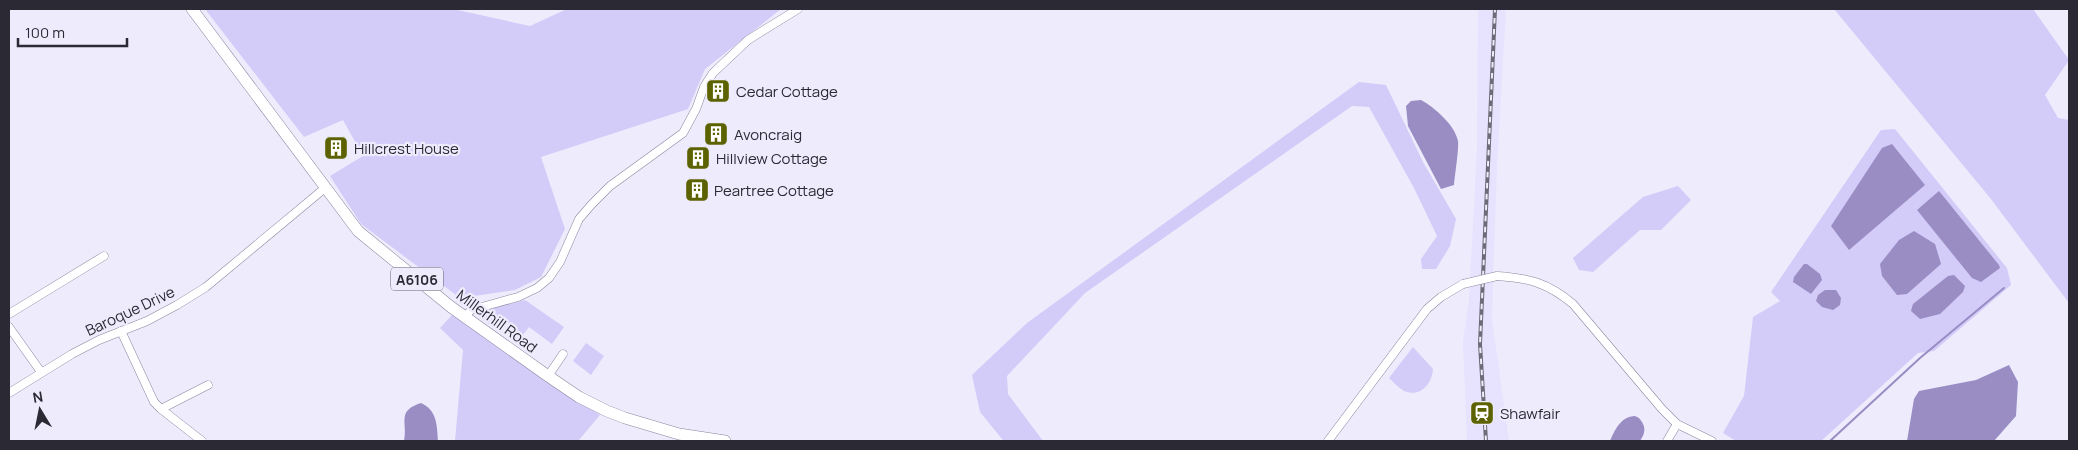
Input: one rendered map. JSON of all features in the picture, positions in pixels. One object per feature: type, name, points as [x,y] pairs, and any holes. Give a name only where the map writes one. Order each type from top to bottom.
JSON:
[{"type":"main road","name":"Millerhill Road","points":[[192,9],[358,231],[465,317],[579,397],[625,418],[679,434],[725,441]]},
{"type":"street","points":[[465,317],[471,310],[518,297],[537,288],[549,278],[560,262],[579,219],[592,204],[610,186],[683,133],[696,109],[704,86],[713,73],[748,40],[798,9]]},
{"type":"street","name":"Baroque Drive","points":[[9,393],[92,344],[177,305],[206,287],[325,188]]},
{"type":"street","points":[[9,314],[104,256]]},
{"type":"street","points":[[1328,441],[1427,309],[1441,297],[1463,284],[1497,276],[1536,282],[1558,291],[1573,304],[1631,374],[1677,424],[1712,441]]},
{"type":"street","points":[[9,327],[42,372]]},
{"type":"street","points":[[121,331],[154,402],[202,441]]},
{"type":"street","points":[[548,376],[563,354]]},
{"type":"street","points":[[161,409],[208,385]]},
{"type":"street","points":[[1667,441],[1677,424]]},
{"type":"shaded area","points":[[205,9],[453,9],[530,26],[567,9],[781,9],[705,69],[688,109],[541,157],[565,229],[541,277],[515,290],[460,298],[361,224],[330,176],[363,156],[343,120],[304,137]]},
{"type":"shaded area","points":[[1478,9],[1506,9],[1497,166],[1492,319],[1509,441],[1467,441],[1463,342],[1469,299],[1477,148]]},
{"type":"shaded area","points":[[1834,9],[2033,9],[2069,60],[2045,95],[2058,118],[2069,120],[2069,303],[1991,199]]},
{"type":"shaded area","points":[[1359,82],[1386,85],[1423,162],[1456,219],[1450,246],[1436,269],[1422,269],[1421,259],[1437,236],[1414,188],[1369,107],[1352,106],[1085,293],[1007,376],[1008,394],[1043,441],[1004,441],[980,412],[972,375],[1027,323]]},
{"type":"shaded area","points":[[1421,100],[1443,117],[1453,129],[1458,141],[1454,185],[1441,189],[1408,126],[1406,106],[1411,101]]},
{"type":"shaded area","points":[[1895,129],[2007,268],[2011,285],[1934,351],[1918,353],[1821,441],[1736,441],[1723,433],[1744,396],[1753,317],[1780,301],[1771,292],[1881,130]]},
{"type":"shaded area","points":[[1892,144],[1925,185],[1849,250],[1831,226],[1882,148]]},
{"type":"shaded area","points":[[1678,186],[1691,200],[1661,230],[1640,230],[1593,272],[1579,270],[1573,258],[1643,197]]},
{"type":"shaded area","points":[[1939,191],[1999,265],[2000,268],[1981,282],[1972,278],[1917,210]]},
{"type":"shaded area","points":[[1914,231],[1935,244],[1941,264],[1907,294],[1897,295],[1882,276],[1880,264],[1899,240]]},
{"type":"shaded area","points":[[1804,264],[1807,264],[1820,274],[1822,280],[1811,294],[1793,282],[1794,277]]},
{"type":"shaded area","points":[[1954,275],[1965,286],[1963,292],[1940,314],[1920,319],[1911,311],[1913,304],[1948,276]]},
{"type":"shaded area","points":[[1825,290],[1836,290],[1841,298],[1840,305],[1833,310],[1822,307],[1816,301],[1818,295]]},
{"type":"shaded area","points":[[525,300],[564,327],[552,344],[529,327],[523,335],[505,321],[497,330],[481,318],[483,311]]},
{"type":"shaded area","points":[[452,315],[600,415],[578,441],[455,441],[463,350],[440,328]]},
{"type":"shaded area","points":[[586,343],[604,356],[591,375],[573,361]]},
{"type":"shaded area","points":[[1413,347],[1433,369],[1428,384],[1420,391],[1410,393],[1402,390],[1389,378]]},
{"type":"shaded area","points":[[2009,365],[2018,382],[2016,416],[1994,441],[1907,441],[1914,399],[1919,391],[1976,380]]},
{"type":"shaded area","points":[[421,403],[433,414],[438,441],[404,441],[406,414],[413,406]]},
{"type":"shaded area","points":[[1635,416],[1639,418],[1644,426],[1644,432],[1640,441],[1610,441],[1622,421]]},
{"type":"waterway","points":[[1830,441],[1920,358],[2004,288]]},
{"type":"railway","points":[[1486,441],[1480,344],[1495,9]]},
{"type":"place","name":"Cedar Cottage","points":[[718,91]]},
{"type":"place","name":"Avoncraig","points":[[716,134]]},
{"type":"place","name":"Hillcrest House","points":[[336,148]]},
{"type":"place","name":"Hillview Cottage","points":[[698,158]]},
{"type":"place","name":"Peartree Cottage","points":[[697,190]]},
{"type":"place","name":"Shawfair","points":[[1482,413]]}]
